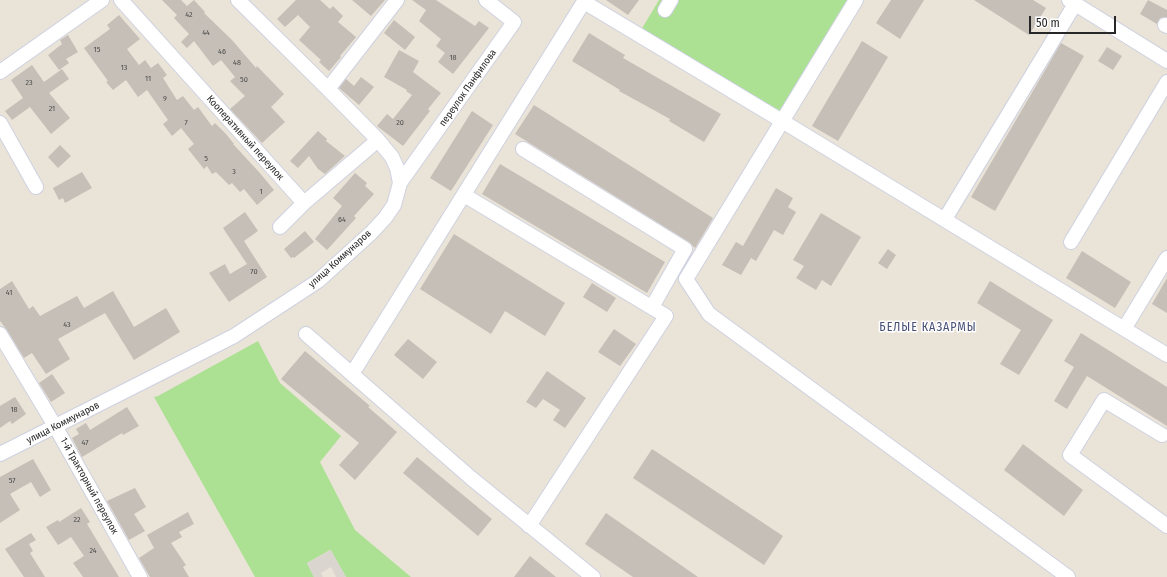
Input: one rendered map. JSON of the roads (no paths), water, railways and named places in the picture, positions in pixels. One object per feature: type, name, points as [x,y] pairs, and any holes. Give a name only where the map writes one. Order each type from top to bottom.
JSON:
[{"type":"street","points":[[0,72],[102,0]]},
{"type":"street","name":"Кооперативный переулок","points":[[120,0],[304,203]]},
{"type":"street","name":"улица Коммунаров","points":[[0,454],[234,336],[318,281],[385,218],[394,205],[400,183],[397,168],[392,157],[378,140],[328,89],[238,0]]},
{"type":"street","points":[[328,89],[397,0]]},
{"type":"street","name":"переулок Панфилова","points":[[400,183],[514,22],[486,0]]},
{"type":"street","points":[[856,0],[686,279],[709,314],[1068,577]]},
{"type":"street","points":[[352,374],[585,1],[1167,355]]},
{"type":"street","points":[[944,220],[1072,2],[1167,61]]},
{"type":"street","points":[[1071,242],[1167,82]]},
{"type":"street","points":[[0,123],[36,187]]},
{"type":"street","points":[[280,227],[304,203],[378,140]]},
{"type":"street","points":[[523,149],[685,249],[652,307]]},
{"type":"street","points":[[464,195],[666,316],[529,526]]},
{"type":"street","points":[[1124,329],[1167,258]]},
{"type":"street","name":"1-й Тракторный переулок","points":[[0,334],[55,426],[140,577]]},
{"type":"street","points":[[306,334],[471,478],[593,577]]},
{"type":"street","points":[[1162,435],[1104,400],[1070,455],[1167,526]]},
{"type":"district","name":"БЕЛЫЕ КАЗАРМЫ","points":[[928,328]]}]
